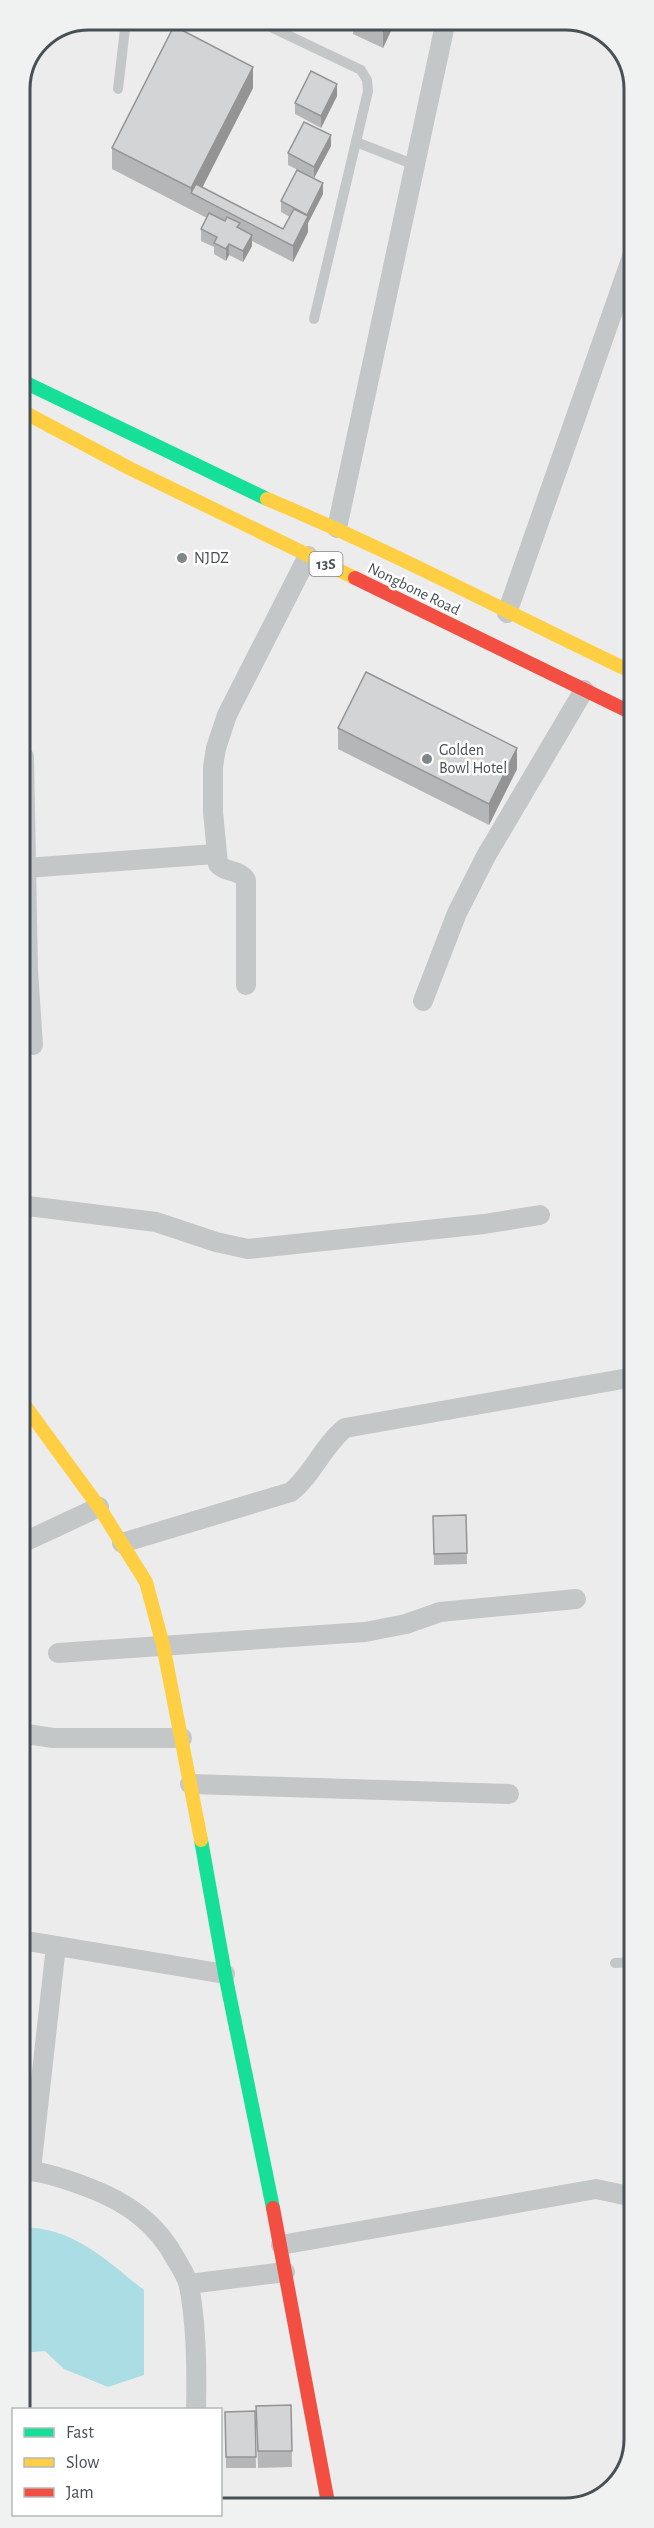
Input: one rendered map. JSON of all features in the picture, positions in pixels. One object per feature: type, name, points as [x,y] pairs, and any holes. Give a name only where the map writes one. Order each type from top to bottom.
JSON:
[{"type":"main road","name":"Nongbone Road","points":[[30,385],[246,490],[337,528],[624,668]]},
{"type":"main road","name":"Nongbone Road","points":[[30,415],[129,468],[308,556],[584,690],[624,705]]},
{"type":"main road","points":[[30,1413],[99,1506],[146,1582],[163,1645],[182,1738],[225,1974],[281,2245],[327,2498]]},
{"type":"street","points":[[337,528],[444,30]]},
{"type":"street","points":[[507,613],[624,280]]},
{"type":"street","points":[[246,985],[246,880],[236,871],[219,867],[215,854],[213,787],[216,748],[227,715],[308,556]]},
{"type":"street","points":[[423,1001],[458,913],[486,856],[584,690]]},
{"type":"street","points":[[30,868],[215,854]]},
{"type":"street","points":[[30,1001],[33,1045]]},
{"type":"street","points":[[30,1206],[156,1222],[216,1242],[248,1249],[472,1226],[540,1215]]},
{"type":"street","points":[[122,1543],[291,1492],[302,1483],[334,1437],[345,1428],[624,1379]]},
{"type":"street","points":[[30,1539],[99,1506]]},
{"type":"street","points":[[58,1653],[365,1632],[406,1624],[440,1612],[576,1599]]},
{"type":"street","points":[[30,1735],[53,1738],[182,1738]]},
{"type":"street","points":[[190,1784],[509,1794]]},
{"type":"street","points":[[30,1942],[225,1974]]},
{"type":"street","points":[[30,2140],[56,1946]]},
{"type":"street","points":[[30,2171],[95,2190],[129,2207],[151,2223],[167,2241],[189,2284],[197,2373],[196,2408]]},
{"type":"street","points":[[281,2245],[596,2189],[624,2195]]},
{"type":"street","points":[[189,2284],[285,2272]]},
{"type":"lane","points":[[118,89],[125,30]]},
{"type":"lane","points":[[277,30],[361,70],[367,80],[368,92],[314,319]]},
{"type":"lane","points":[[356,141],[415,165]]},
{"type":"lane","points":[[615,1963],[624,1963]]},
{"type":"water","points":[[30,2228],[57,2233],[73,2239],[101,2256],[144,2290],[144,2375],[108,2387],[64,2369],[45,2351],[30,2352]]},
{"type":"building","points":[[172,30],[182,30],[253,67],[191,188],[112,148]]},
{"type":"building","points":[[311,71],[337,84],[321,116],[295,103]]},
{"type":"building","points":[[304,122],[331,135],[314,167],[288,153]]},
{"type":"building","points":[[297,170],[323,183],[307,215],[281,201]]},
{"type":"building","points":[[196,184],[283,229],[294,209],[308,216],[293,246],[191,193]]},
{"type":"building","points":[[209,213],[225,221],[227,217],[240,223],[237,227],[252,235],[243,251],[229,244],[226,249],[214,243],[217,237],[201,229]]},
{"type":"building","name":"Golden Bowl Hotel","points":[[366,672],[517,748],[489,804],[338,728]]},
{"type":"building","points":[[466,1515],[467,1553],[434,1554],[433,1516]]},
{"type":"building","points":[[291,2405],[292,2451],[258,2451],[256,2406]]},
{"type":"building","points":[[255,2411],[256,2457],[226,2457],[225,2412]]},
{"type":"traffic: fast","points":[[30,385],[267,499]]},
{"type":"traffic: fast","points":[[201,1840],[225,1974],[273,2208]]},
{"type":"traffic: slow","points":[[30,415],[129,468],[355,578]]},
{"type":"traffic: slow","points":[[267,499],[406,562],[624,668]]},
{"type":"traffic: slow","points":[[30,1413],[99,1507],[146,1582],[163,1645],[201,1840]]},
{"type":"traffic: jam","points":[[355,578],[624,709]]},
{"type":"traffic: jam","points":[[273,2208],[327,2498]]},
{"type":"place","name":"NJDZ","points":[[182,558]]},
{"type":"place","name":"Golden Bowl Hotel","points":[[427,759]]}]
